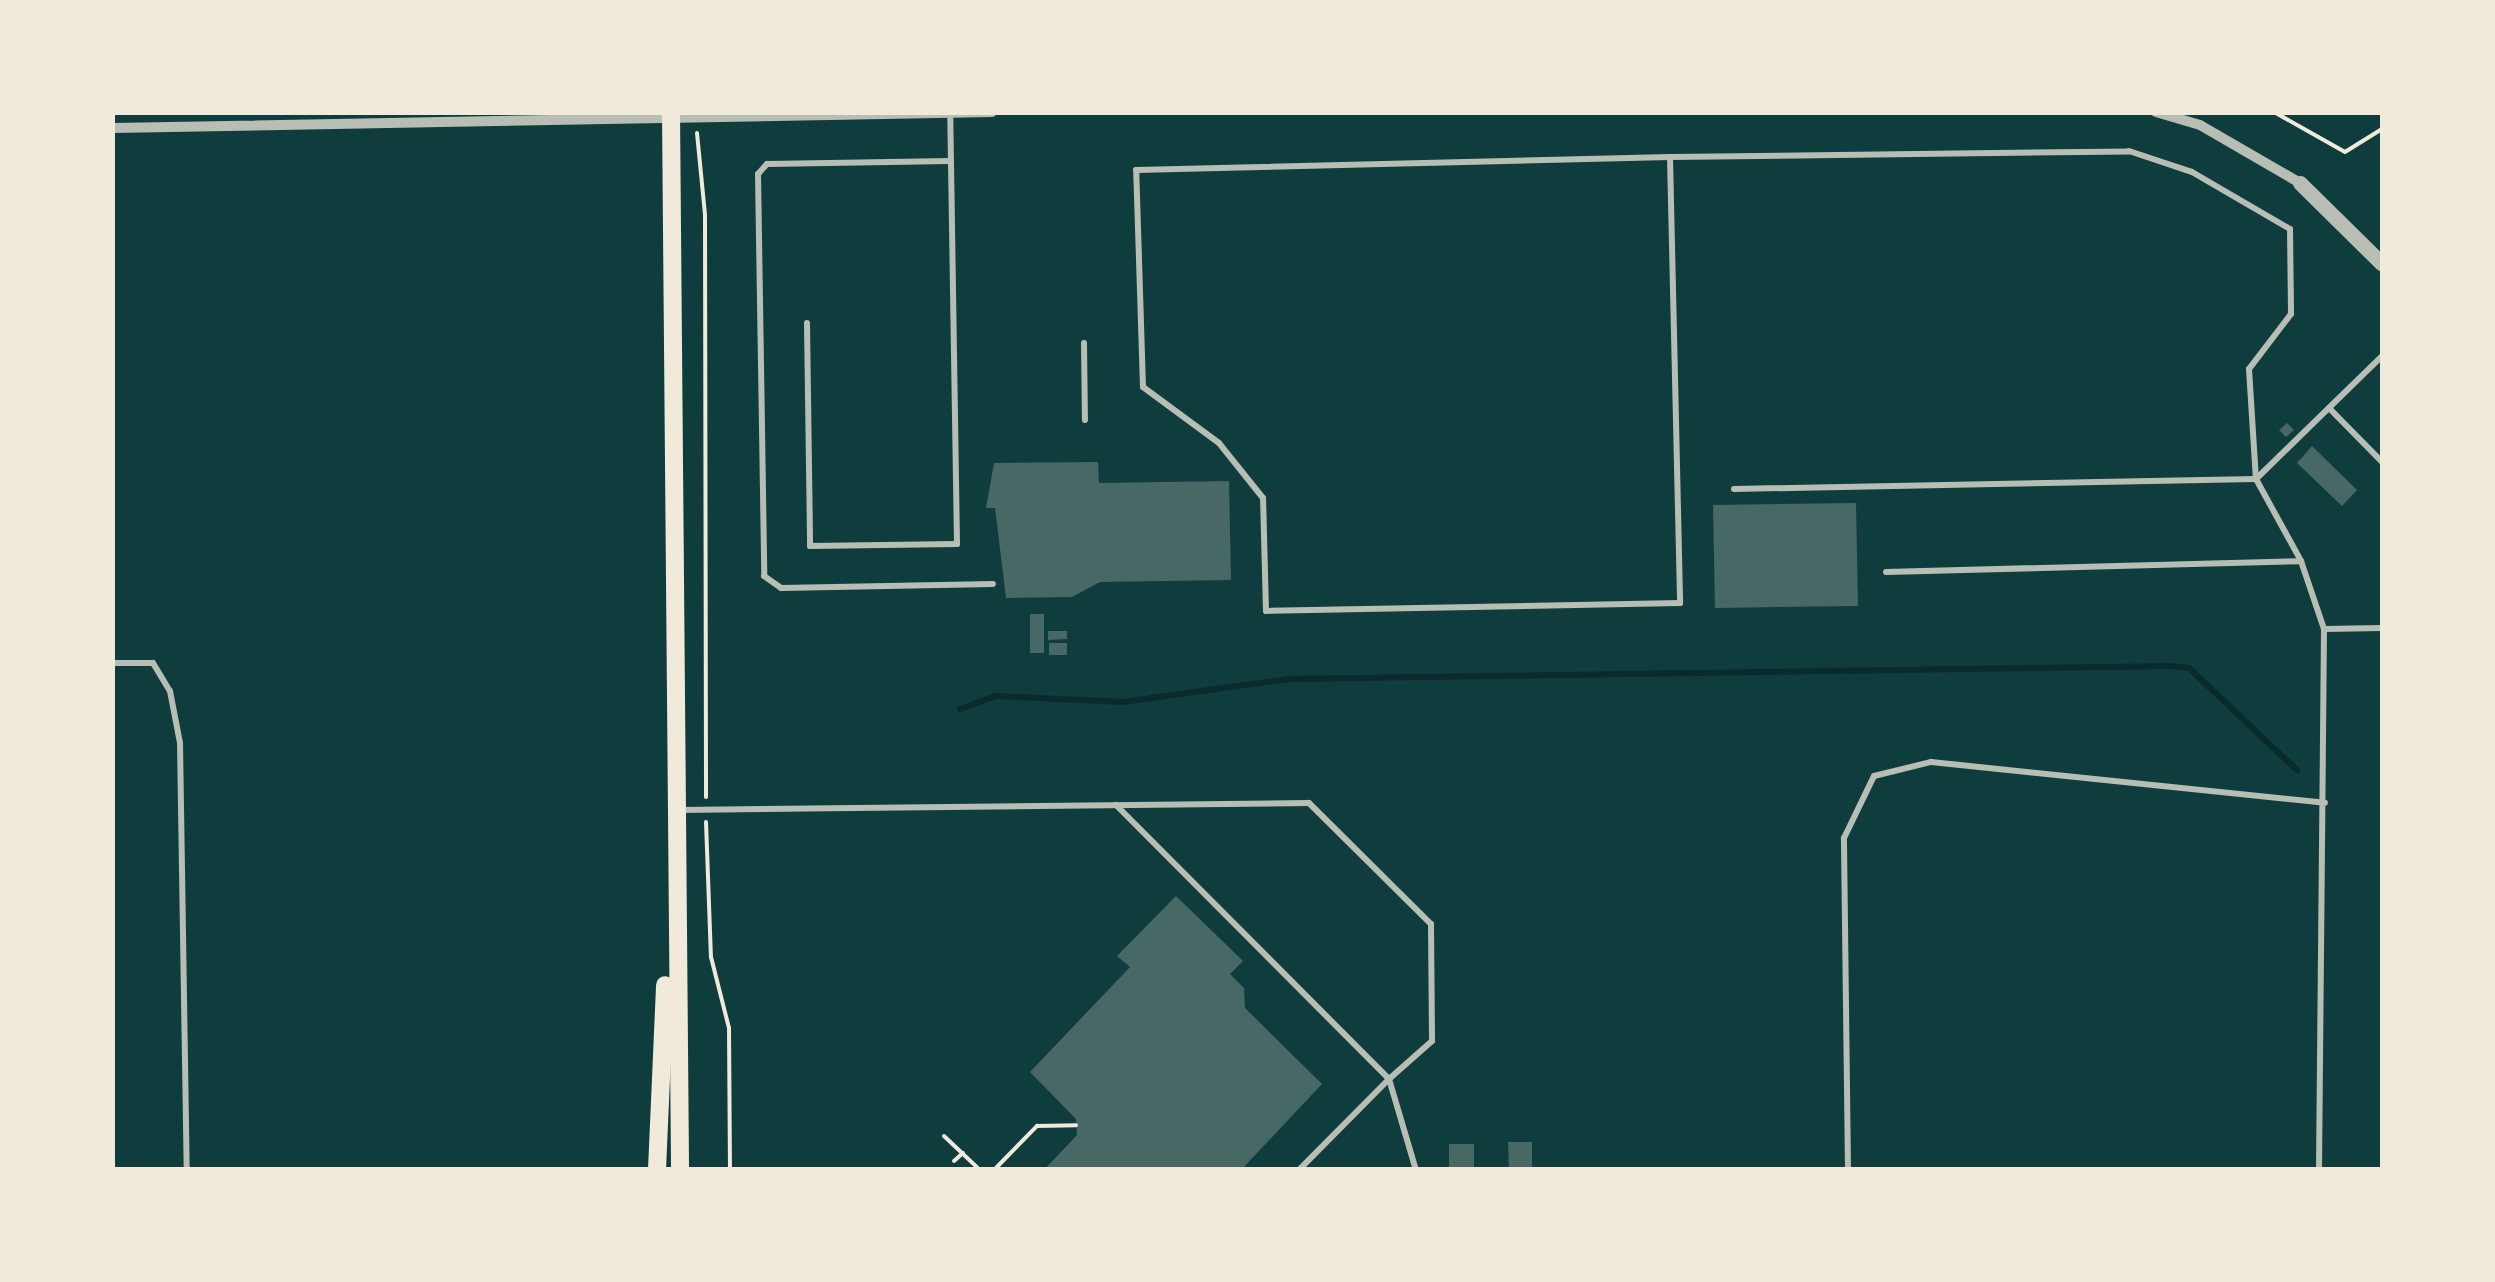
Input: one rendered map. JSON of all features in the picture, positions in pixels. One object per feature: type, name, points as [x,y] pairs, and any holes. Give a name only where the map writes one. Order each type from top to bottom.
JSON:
[{"type":"main road","points":[[671,115],[673,810],[680,1170]]},
{"type":"main road","points":[[657,1170],[673,810]]},
{"type":"street","points":[[112,128],[992,112]]},
{"type":"street","points":[[2156,112],[2200,125],[2300,184],[2382,264]]},
{"type":"lane","points":[[806,323],[810,546],[956,544],[950,113]]},
{"type":"lane","points":[[1670,156],[1680,604],[1266,611],[1263,498],[1219,443],[1143,387],[1136,170],[1670,156],[2129,151],[2253,205],[2290,229],[2291,259],[2291,314],[2249,368],[2256,479],[2302,562],[2324,629],[2320,1170]]},
{"type":"lane","points":[[951,161],[767,164],[758,174],[764,576],[780,588],[994,584]]},
{"type":"lane","points":[[1084,343],[1085,420]]},
{"type":"lane","points":[[1734,489],[2256,479],[2382,356]]},
{"type":"lane","points":[[2329,408],[2382,462]]},
{"type":"lane","points":[[1886,572],[2302,562]]},
{"type":"lane","points":[[2324,629],[2382,628]]},
{"type":"lane","points":[[112,663],[153,664],[170,690],[180,743],[187,1170]]},
{"type":"lane","points":[[1848,1170],[1844,838],[1874,776],[1931,762],[2325,803]]},
{"type":"lane","points":[[673,810],[1309,803],[1431,924],[1432,1042],[1389,1079],[1299,1170]]},
{"type":"lane","points":[[1116,804],[1389,1079],[1416,1170]]},
{"type":"path","points":[[2274,112],[2345,152],[2382,129]]},
{"type":"path","points":[[697,117],[705,215],[706,809],[711,957],[729,1028],[730,1170]]},
{"type":"path","points":[[994,1170],[1037,1126],[1076,1125]]},
{"type":"path","points":[[944,1136],[980,1170]]},
{"type":"path","points":[[954,1162],[963,1154]]},
{"type":"building","points":[[2287,423],[2294,430],[2286,437],[2279,430]]},
{"type":"building","points":[[2312,446],[2357,490],[2342,506],[2297,463]]},
{"type":"building","points":[[1098,462],[1099,483],[1229,481],[1231,580],[1100,582],[1072,597],[1006,598],[995,508],[986,508],[994,463]]},
{"type":"building","points":[[1856,503],[1858,606],[1715,608],[1713,505]]},
{"type":"building","points":[[1030,614],[1044,614],[1044,653],[1030,653]]},
{"type":"building","points":[[1048,631],[1067,631],[1067,639],[1048,640]]},
{"type":"building","points":[[1049,643],[1067,643],[1067,655],[1049,655]]},
{"type":"building","points":[[1176,896],[1243,961],[1230,974],[1244,988],[1245,1008],[1322,1084],[1241,1170],[1044,1170],[1077,1135],[1076,1119],[1030,1072],[1130,967],[1117,956]]},
{"type":"building","points":[[1508,1142],[1532,1142],[1532,1170],[1509,1170]]},
{"type":"building","points":[[1449,1144],[1474,1144],[1474,1170],[1449,1170]]},
{"type":"waterway","points":[[960,709],[995,696],[1123,702],[1289,679],[2170,666],[2189,668],[2297,770]]}]
